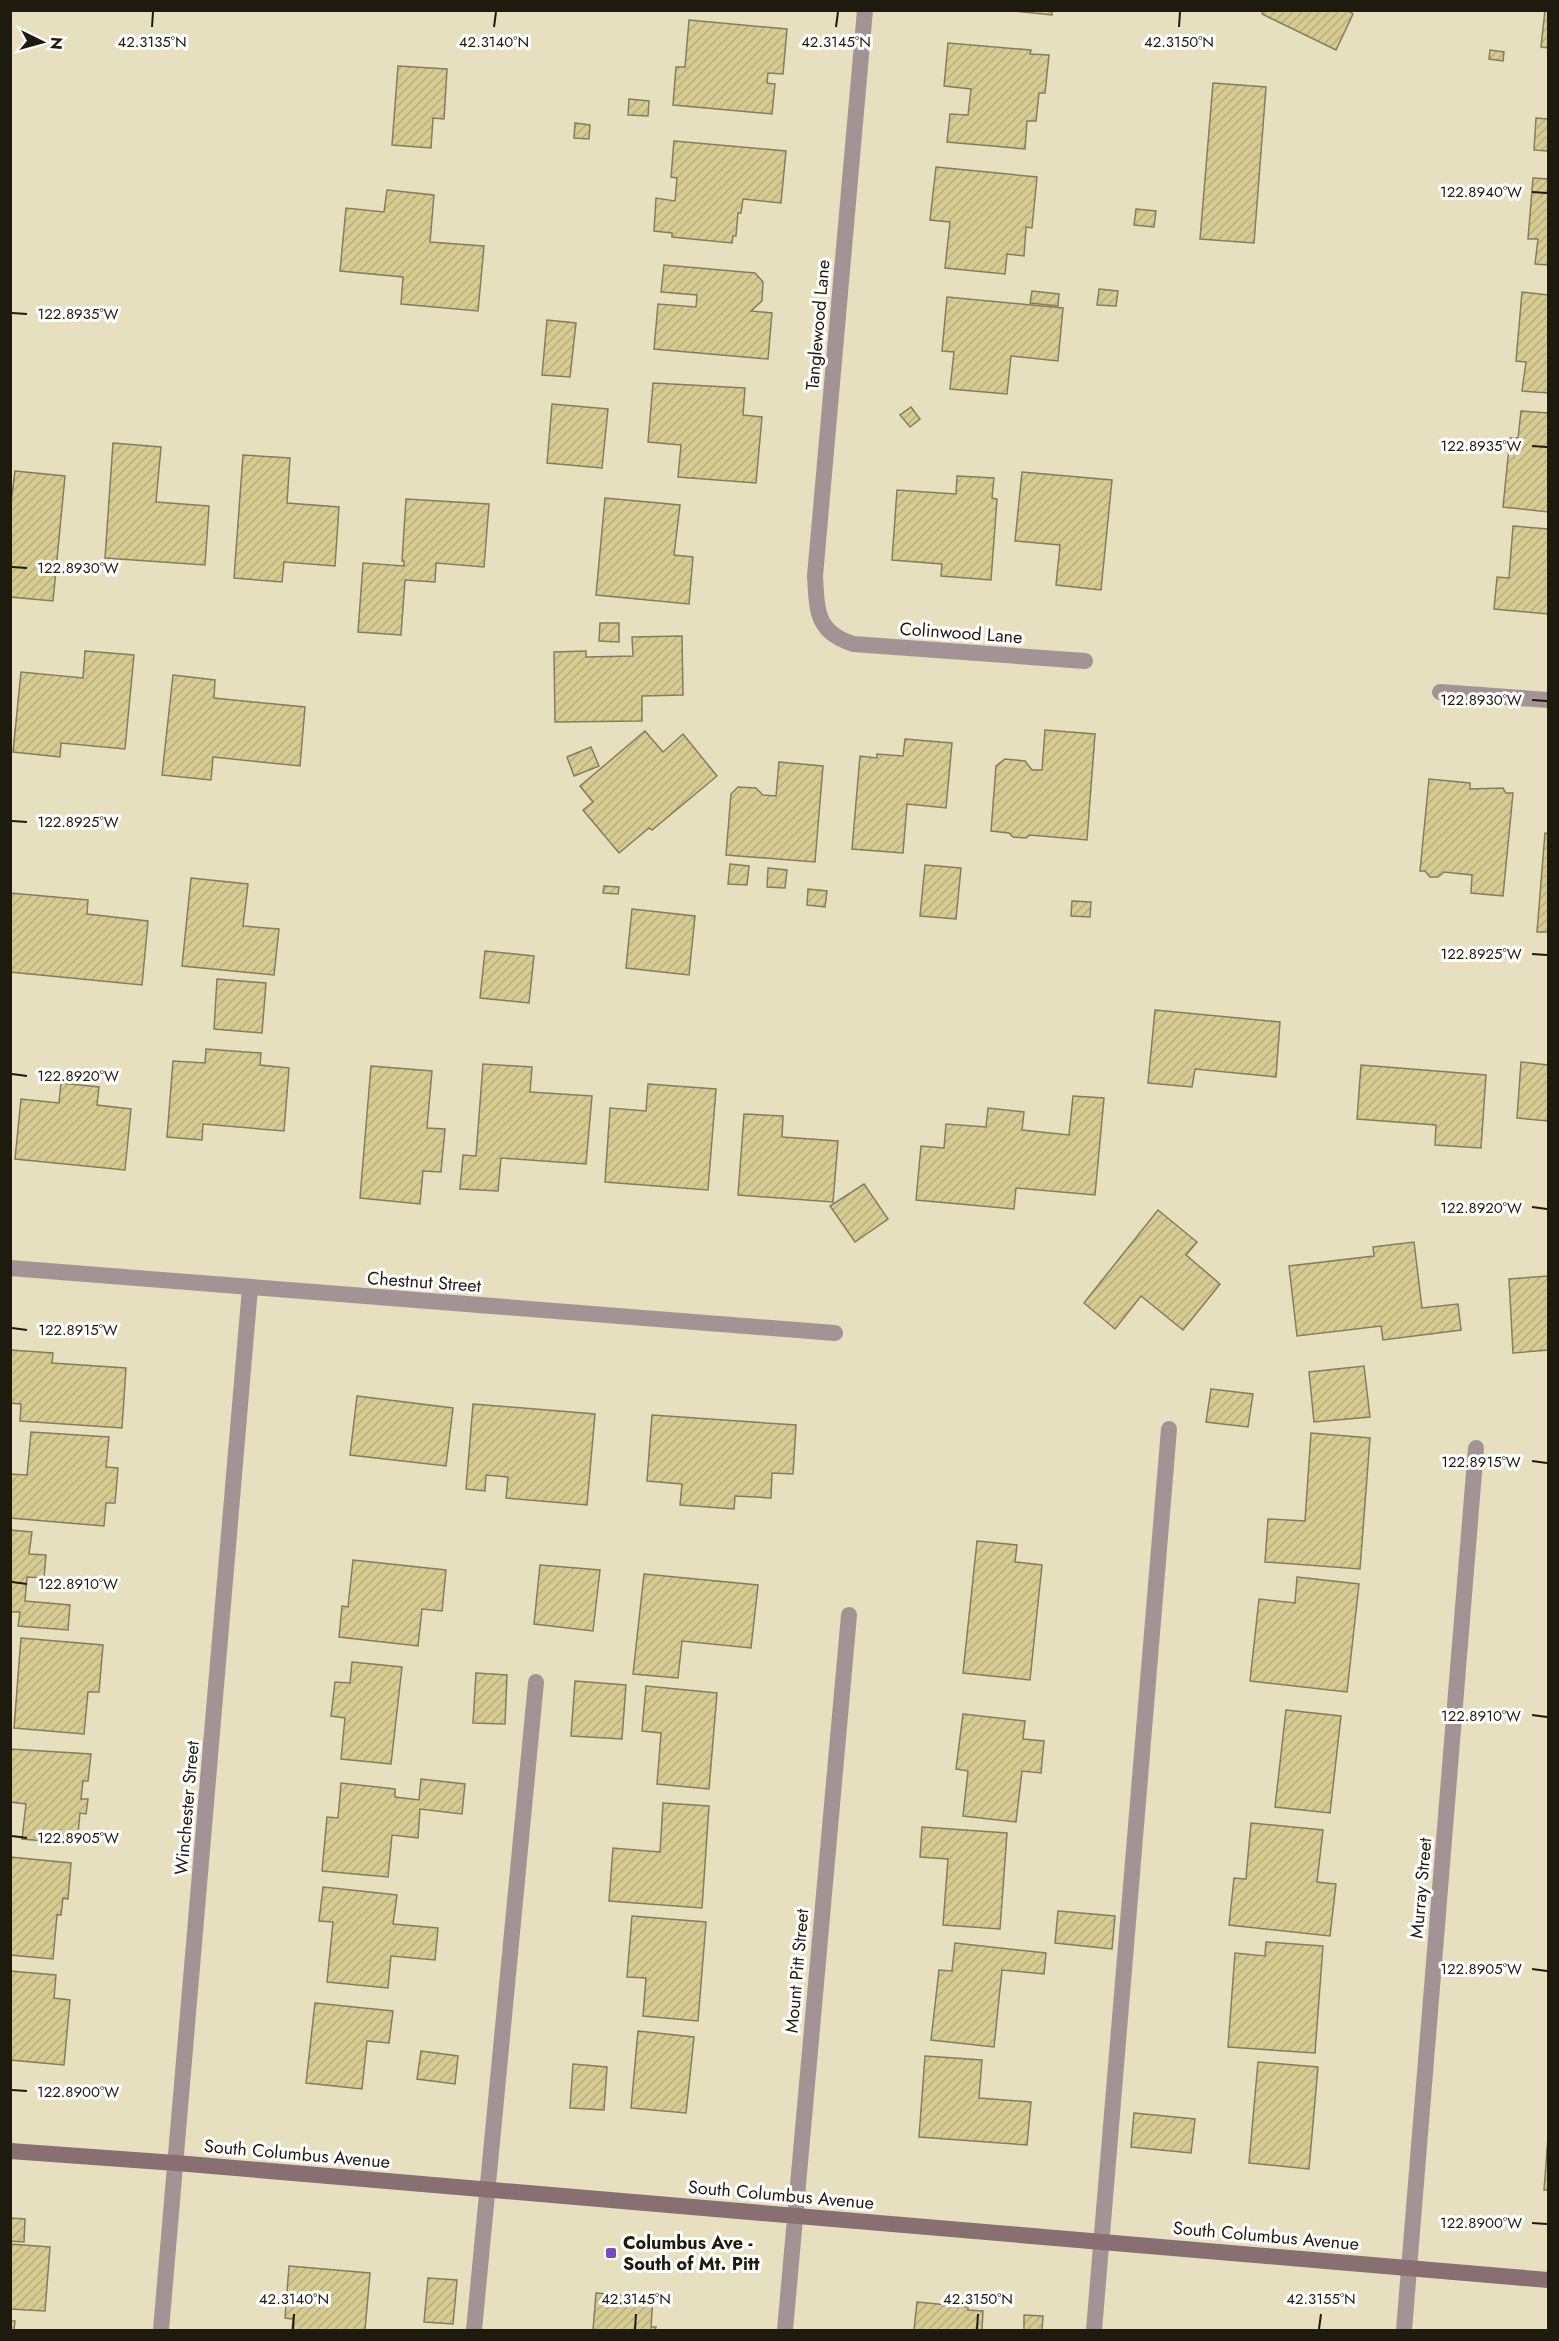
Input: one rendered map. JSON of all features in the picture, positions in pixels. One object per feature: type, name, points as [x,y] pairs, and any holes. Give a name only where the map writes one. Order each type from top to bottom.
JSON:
[{"type":"main road","name":"South Columbus Avenue","points":[[10,2151],[176,2163],[1548,2280]]},
{"type":"street","name":"Tanglewood Lane","points":[[835,638],[821,623],[815,576],[865,10]]},
{"type":"street","name":"Colinwood Lane","points":[[835,638],[853,644],[876,647],[1085,660]]},
{"type":"street","points":[[1440,692],[1548,700]]},
{"type":"street","name":"Chestnut Street","points":[[10,1268],[835,1333]]},
{"type":"street","name":"Winchester Street","points":[[161,2331],[250,1288]]},
{"type":"street","points":[[1094,2331],[1169,1429]]},
{"type":"street","name":"Murray Street","points":[[1404,2331],[1476,1448]]},
{"type":"street","name":"Mount Pitt Street","points":[[785,2331],[849,1615]]},
{"type":"street","points":[[474,2331],[536,1682]]},
{"type":"building","points":[[1005,10],[1052,10],[1052,15]]},
{"type":"building","points":[[1264,10],[1347,10],[1353,14],[1336,50],[1262,14]]},
{"type":"building","points":[[1545,10],[1548,10],[1548,48],[1541,47]]},
{"type":"building","points":[[689,20],[787,29],[783,74],[768,73],[767,83],[775,84],[772,114],[673,105],[676,67],[685,67]]},
{"type":"building","points":[[948,43],[1031,50],[1030,54],[1049,55],[1045,93],[1039,93],[1036,121],[1027,121],[1025,149],[947,142],[950,114],[968,115],[971,89],[944,86]]},
{"type":"building","points":[[1490,50],[1504,52],[1503,61],[1489,59]]},
{"type":"building","points":[[398,66],[447,69],[444,119],[433,118],[431,148],[392,145]]},
{"type":"building","points":[[1213,83],[1266,87],[1254,243],[1200,239]]},
{"type":"building","points":[[629,99],[649,101],[648,116],[628,115]]},
{"type":"building","points":[[1536,118],[1548,119],[1548,151],[1534,150]]},
{"type":"building","points":[[575,123],[590,125],[589,139],[574,138]]},
{"type":"building","points":[[674,141],[786,151],[781,203],[743,199],[741,213],[738,213],[736,236],[733,236],[732,243],[672,237],[672,233],[654,231],[656,198],[675,201],[677,178],[671,177]]},
{"type":"building","points":[[936,167],[1037,177],[1032,228],[1026,227],[1024,256],[1007,254],[1005,274],[945,268],[950,222],[930,220]]},
{"type":"building","points":[[1533,178],[1548,179],[1548,265],[1535,264],[1538,239],[1528,239]]},
{"type":"building","points":[[387,190],[434,195],[430,242],[484,246],[478,311],[401,304],[403,277],[340,271],[346,208],[384,212]]},
{"type":"building","points":[[1136,209],[1156,211],[1154,227],[1134,225]]},
{"type":"building","points":[[664,265],[755,273],[763,282],[762,301],[751,311],[772,313],[768,359],[654,349],[658,304],[696,307],[697,295],[661,292]]},
{"type":"building","points":[[1099,289],[1118,291],[1116,306],[1097,305]]},
{"type":"building","points":[[1032,291],[1059,294],[1058,306],[1030,303]]},
{"type":"building","points":[[1522,292],[1548,295],[1548,393],[1522,391],[1526,362],[1516,361]]},
{"type":"building","points":[[947,297],[1063,308],[1058,361],[1011,356],[1007,394],[950,389],[954,352],[942,351]]},
{"type":"building","points":[[547,320],[576,323],[570,377],[542,375]]},
{"type":"building","points":[[653,383],[745,388],[743,415],[762,417],[756,483],[678,477],[681,445],[648,442]]},
{"type":"building","points":[[552,404],[608,409],[602,468],[547,463]]},
{"type":"building","points":[[911,407],[920,419],[910,427],[900,415]]},
{"type":"building","points":[[1521,411],[1548,413],[1548,512],[1503,507],[1510,438],[1518,438]]},
{"type":"building","points":[[113,443],[161,447],[156,502],[209,506],[205,565],[105,558]]},
{"type":"building","points":[[243,455],[290,458],[287,503],[339,507],[335,566],[284,562],[282,582],[234,578]]},
{"type":"building","points":[[15,471],[65,476],[53,601],[10,597],[10,511]]},
{"type":"building","points":[[1022,472],[1112,480],[1101,590],[1056,585],[1060,545],[1015,541]]},
{"type":"building","points":[[957,476],[994,478],[992,498],[997,499],[991,580],[941,576],[942,564],[892,560],[897,490],[956,494]]},
{"type":"building","points":[[605,498],[680,505],[674,555],[693,557],[689,604],[596,595]]},
{"type":"building","points":[[406,499],[489,504],[484,567],[436,563],[435,582],[405,580],[401,635],[358,632],[363,563],[404,566],[404,561],[402,561]]},
{"type":"building","points":[[1513,526],[1548,529],[1548,614],[1494,609],[1497,577],[1509,578]]},
{"type":"building","points":[[600,623],[619,623],[619,642],[599,641]]},
{"type":"building","points":[[682,636],[683,695],[642,696],[642,721],[555,722],[554,652],[586,651],[586,657],[633,656],[632,637]]},
{"type":"building","points":[[85,651],[134,655],[125,749],[61,743],[60,757],[13,752],[21,672],[83,678]]},
{"type":"building","points":[[173,675],[215,680],[214,698],[305,707],[300,766],[213,757],[211,780],[162,775]]},
{"type":"building","points":[[1045,730],[1095,734],[1087,840],[1030,835],[1026,838],[1013,837],[1009,833],[991,831],[996,766],[1005,759],[1025,761],[1032,770],[1042,770]]},
{"type":"building","points":[[645,731],[663,752],[683,734],[717,776],[652,830],[649,828],[619,853],[583,810],[593,802],[580,786]]},
{"type":"building","points":[[905,739],[952,743],[946,808],[907,804],[903,853],[852,849],[860,756],[877,758],[877,754],[903,756]]},
{"type":"building","points":[[591,747],[599,766],[574,776],[567,757]]},
{"type":"building","points":[[779,762],[823,766],[815,862],[726,855],[731,794],[738,787],[756,788],[763,795],[776,796]]},
{"type":"building","points":[[1429,779],[1470,783],[1470,789],[1503,788],[1506,793],[1513,793],[1503,896],[1471,893],[1472,875],[1444,872],[1438,877],[1430,877],[1425,871],[1420,871]]},
{"type":"building","points":[[1545,833],[1548,834],[1548,932],[1537,932]]},
{"type":"building","points":[[730,864],[749,866],[747,885],[728,884]]},
{"type":"building","points":[[925,865],[961,868],[956,919],[920,916]]},
{"type":"building","points":[[768,868],[787,870],[785,888],[767,887]]},
{"type":"building","points":[[191,878],[248,884],[243,926],[279,929],[274,975],[182,966]]},
{"type":"building","points":[[604,886],[619,887],[618,894],[603,893]]},
{"type":"building","points":[[808,889],[827,891],[825,907],[807,905]]},
{"type":"building","points":[[10,893],[88,900],[87,914],[148,921],[142,985],[10,972]]},
{"type":"building","points":[[1072,901],[1091,902],[1090,917],[1071,916]]},
{"type":"building","points":[[632,909],[695,916],[689,975],[626,968]]},
{"type":"building","points":[[485,951],[534,956],[529,1003],[480,998]]},
{"type":"building","points":[[217,979],[266,983],[262,1033],[214,1029]]},
{"type":"building","points":[[1155,1010],[1280,1022],[1276,1077],[1195,1069],[1192,1087],[1148,1083]]},
{"type":"building","points":[[206,1049],[261,1053],[260,1065],[289,1068],[284,1131],[203,1124],[202,1140],[167,1137],[173,1061],[205,1063]]},
{"type":"building","points":[[1521,1062],[1548,1065],[1548,1121],[1517,1118]]},
{"type":"building","points":[[483,1064],[532,1067],[530,1092],[592,1096],[586,1164],[501,1158],[498,1191],[460,1189],[463,1155],[476,1156]]},
{"type":"building","points":[[1361,1065],[1486,1075],[1481,1148],[1435,1145],[1436,1125],[1357,1119]]},
{"type":"building","points":[[371,1066],[432,1071],[427,1128],[445,1129],[441,1172],[423,1171],[420,1204],[360,1198]]},
{"type":"building","points":[[61,1083],[99,1087],[97,1105],[131,1109],[125,1170],[15,1159],[21,1099],[59,1103]]},
{"type":"building","points":[[648,1084],[716,1089],[708,1190],[605,1182],[610,1108],[646,1111]]},
{"type":"building","points":[[1073,1096],[1104,1098],[1095,1195],[1016,1188],[1014,1209],[916,1200],[921,1146],[944,1148],[946,1124],[986,1127],[988,1108],[1024,1112],[1022,1130],[1069,1135]]},
{"type":"building","points":[[744,1114],[783,1116],[782,1137],[838,1141],[833,1202],[738,1195]]},
{"type":"building","points":[[864,1184],[888,1219],[855,1242],[830,1206]]},
{"type":"building","points":[[1158,1210],[1197,1242],[1186,1255],[1220,1284],[1183,1330],[1141,1296],[1115,1329],[1084,1303]]},
{"type":"building","points":[[1414,1242],[1422,1308],[1458,1304],[1461,1330],[1383,1340],[1381,1326],[1297,1336],[1289,1266],[1374,1256],[1373,1247]]},
{"type":"building","points":[[1548,1276],[1548,1350],[1513,1353],[1509,1279]]},
{"type":"building","points":[[10,1350],[53,1353],[52,1363],[126,1368],[122,1428],[20,1421],[21,1404],[10,1403]]},
{"type":"building","points":[[1364,1366],[1370,1417],[1314,1422],[1309,1372]]},
{"type":"building","points":[[1211,1389],[1253,1394],[1248,1427],[1206,1422]]},
{"type":"building","points":[[357,1396],[453,1408],[446,1466],[350,1455]]},
{"type":"building","points":[[473,1404],[595,1414],[587,1505],[506,1498],[508,1477],[486,1475],[485,1491],[466,1489]]},
{"type":"building","points":[[652,1415],[796,1425],[793,1474],[772,1473],[771,1498],[735,1496],[734,1509],[680,1505],[682,1484],[647,1481]]},
{"type":"building","points":[[31,1432],[109,1437],[106,1467],[118,1468],[115,1503],[106,1503],[104,1526],[10,1518],[10,1474],[27,1475]]},
{"type":"building","points":[[1311,1433],[1370,1438],[1360,1569],[1265,1562],[1268,1519],[1305,1521]]},
{"type":"building","points":[[10,1530],[32,1532],[29,1554],[46,1555],[44,1578],[27,1577],[25,1601],[70,1605],[68,1630],[18,1626],[20,1612],[10,1612]]},
{"type":"building","points":[[977,1541],[1017,1545],[1015,1562],[1042,1565],[1030,1680],[963,1673]]},
{"type":"building","points":[[353,1560],[446,1570],[442,1611],[422,1609],[418,1646],[339,1637],[342,1606],[348,1607]]},
{"type":"building","points":[[540,1565],[600,1570],[593,1631],[534,1624]]},
{"type":"building","points":[[644,1574],[758,1585],[751,1648],[682,1641],[678,1678],[633,1674]]},
{"type":"building","points":[[1297,1577],[1359,1584],[1347,1692],[1250,1681],[1259,1599],[1295,1603]]},
{"type":"building","points":[[21,1638],[103,1645],[99,1692],[88,1692],[84,1734],[14,1728]]},
{"type":"building","points":[[352,1662],[402,1667],[391,1764],[341,1759],[345,1718],[331,1716],[335,1682],[350,1683]]},
{"type":"building","points":[[476,1673],[507,1675],[505,1724],[473,1723]]},
{"type":"building","points":[[575,1681],[626,1685],[622,1739],[571,1736]]},
{"type":"building","points":[[646,1686],[717,1693],[709,1789],[657,1784],[661,1733],[642,1731]]},
{"type":"building","points":[[1286,1710],[1341,1716],[1330,1813],[1275,1807]]},
{"type":"building","points":[[963,1714],[1025,1721],[1023,1739],[1044,1741],[1041,1773],[1022,1771],[1016,1822],[963,1816],[968,1771],[956,1769]]},
{"type":"building","points":[[10,1749],[91,1754],[88,1781],[83,1781],[81,1799],[88,1799],[86,1814],[80,1813],[77,1844],[22,1839],[26,1804],[10,1802]]},
{"type":"building","points":[[421,1779],[465,1784],[462,1814],[420,1809],[418,1838],[392,1835],[388,1877],[322,1871],[327,1817],[338,1818],[341,1783],[395,1789],[395,1797],[419,1800]]},
{"type":"building","points":[[663,1803],[709,1806],[702,1908],[609,1901],[613,1848],[660,1852]]},
{"type":"building","points":[[1251,1823],[1323,1830],[1317,1882],[1336,1884],[1330,1936],[1229,1925],[1234,1878],[1246,1879]]},
{"type":"building","points":[[922,1827],[1007,1833],[1000,1929],[943,1925],[948,1859],[920,1857]]},
{"type":"building","points":[[10,1857],[71,1863],[68,1899],[63,1898],[61,1915],[57,1915],[53,1959],[10,1955]]},
{"type":"building","points":[[323,1887],[397,1895],[393,1924],[438,1928],[435,1960],[391,1956],[388,1988],[327,1982],[333,1922],[319,1921]]},
{"type":"building","points":[[1058,1911],[1115,1916],[1112,1949],[1055,1943]]},
{"type":"building","points":[[632,1916],[706,1922],[698,2021],[643,2016],[646,1978],[627,1977]]},
{"type":"building","points":[[1266,1942],[1323,1946],[1315,2053],[1228,2047],[1235,1953],[1265,1956]]},
{"type":"building","points":[[955,1943],[1046,1953],[1044,1974],[1002,1970],[994,2047],[931,2040],[939,1970],[952,1971]]},
{"type":"building","points":[[10,1971],[56,1975],[54,1998],[70,2000],[64,2065],[10,2060]]},
{"type":"building","points":[[315,2003],[393,2011],[389,2043],[367,2041],[362,2089],[306,2083]]},
{"type":"building","points":[[638,2031],[694,2037],[686,2113],[631,2108]]},
{"type":"building","points":[[421,2051],[458,2056],[455,2084],[417,2079]]},
{"type":"building","points":[[925,2056],[982,2060],[979,2098],[1031,2102],[1027,2145],[919,2137]]},
{"type":"building","points":[[1258,2062],[1318,2067],[1309,2169],[1249,2163]]},
{"type":"building","points":[[573,2064],[607,2067],[604,2110],[570,2108]]},
{"type":"building","points":[[1134,2113],[1195,2119],[1191,2153],[1131,2147]]},
{"type":"building","points":[[1548,2137],[1548,2190],[1544,2190]]},
{"type":"building","points":[[10,2218],[25,2219],[24,2242],[10,2241]]},
{"type":"building","points":[[10,2244],[50,2247],[45,2311],[10,2309]]},
{"type":"building","points":[[289,2266],[370,2273],[365,2330],[292,2330],[293,2319],[285,2318]]},
{"type":"building","points":[[428,2278],[457,2280],[453,2324],[424,2322]]},
{"type":"building","points":[[596,2293],[653,2298],[651,2327],[656,2327],[655,2330],[593,2330]]},
{"type":"building","points":[[917,2302],[968,2307],[968,2310],[983,2311],[982,2330],[914,2330]]},
{"type":"building","points":[[1024,2315],[1043,2316],[1042,2330],[1024,2330]]},
{"type":"building","points":[[10,2321],[15,2321],[14,2330],[10,2330]]},
{"type":"place","name":"Columbus Ave - South of Mt. Pitt","points":[[611,2253]]}]
